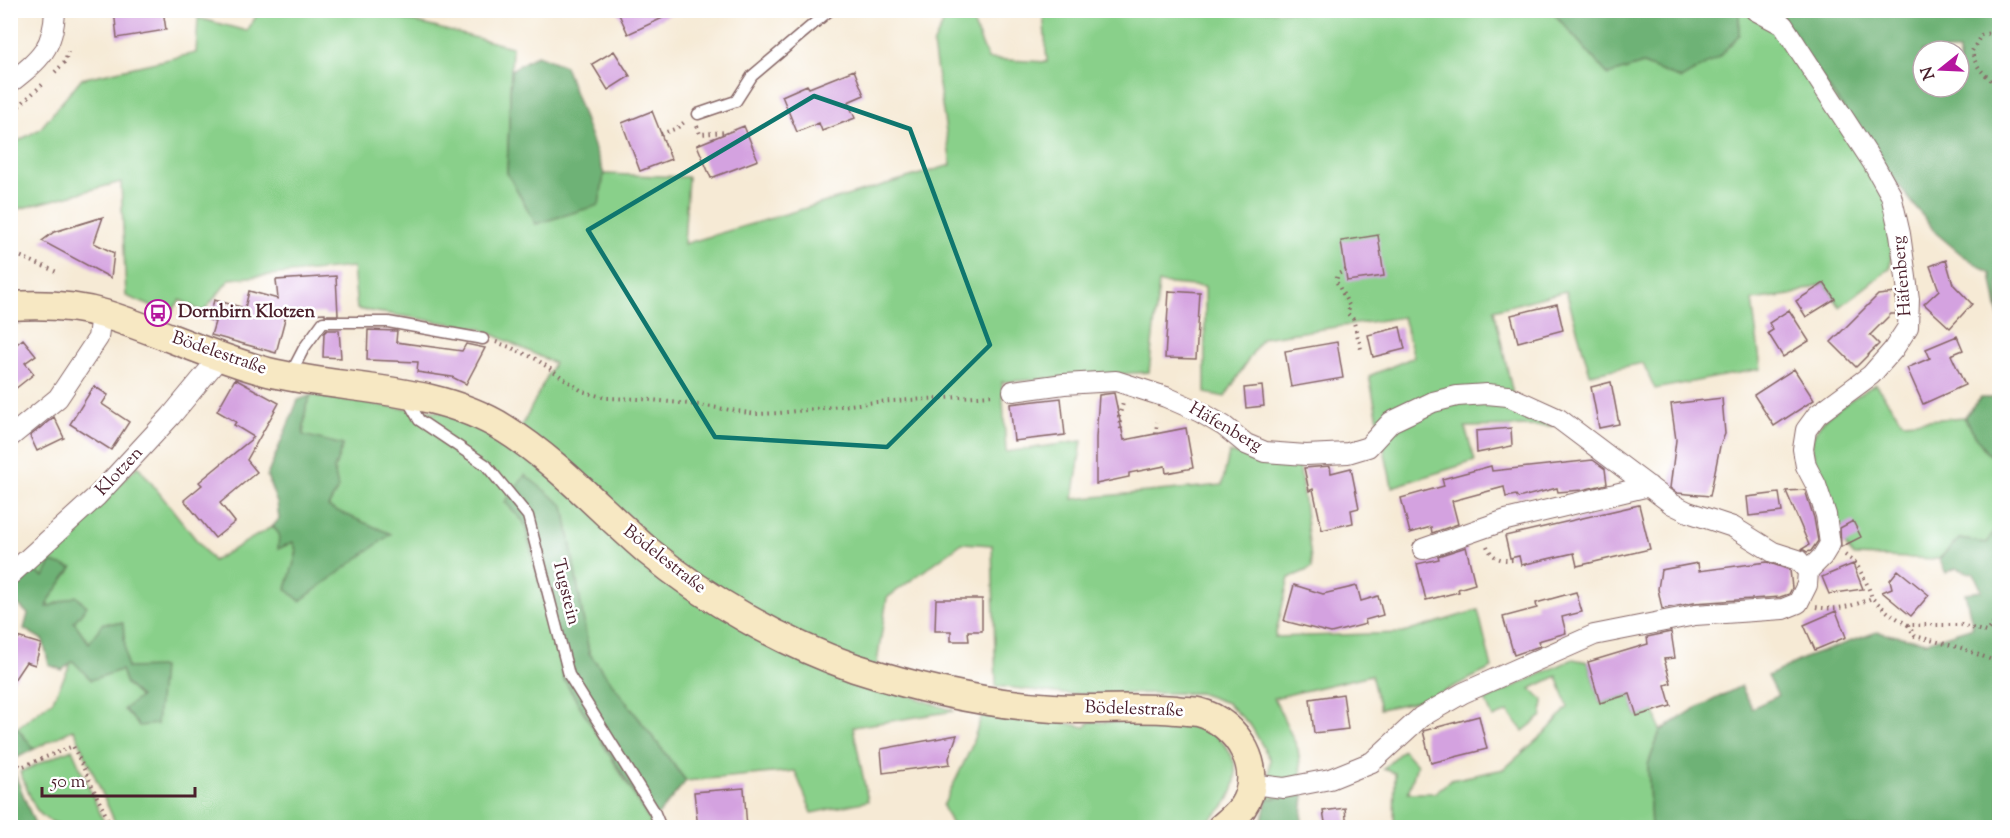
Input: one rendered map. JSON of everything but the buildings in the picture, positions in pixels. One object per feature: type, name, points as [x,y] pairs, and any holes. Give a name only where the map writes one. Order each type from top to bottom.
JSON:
[{"type":"main road","name":"Bödelestraße","points":[[10,306],[57,306],[101,313],[219,358],[289,377],[404,394],[440,401],[474,412],[504,428],[537,451],[622,528],[678,574],[741,615],[769,630],[842,663],[920,688],[961,697],[1056,708],[1152,708],[1199,712],[1219,721],[1237,736],[1248,755],[1252,784]]},
{"type":"main road","points":[[1221,828],[1243,807],[1252,784]]},
{"type":"street","points":[[10,83],[43,54],[51,41],[55,27],[55,10]]},
{"type":"street","name":"Häfenberg","points":[[1755,10],[1783,25],[1873,163],[1891,195],[1900,234],[1910,299],[1908,327],[1893,350],[1871,375],[1817,415],[1806,430],[1803,449],[1806,466],[1823,505],[1830,543]]},
{"type":"street","points":[[10,437],[58,398],[98,338],[101,313]]},
{"type":"street","name":"Klotzen","points":[[10,575],[98,496],[171,416],[219,358]]},
{"type":"street","name":"Häfenberg","points":[[1013,391],[1065,384],[1116,381],[1166,397],[1200,412],[1224,426],[1246,444],[1265,452],[1306,455],[1348,453],[1368,447],[1391,422],[1433,402],[1457,396],[1508,396],[1559,419],[1672,504],[1688,512],[1733,527],[1772,552],[1798,560],[1808,571]]},
{"type":"street","points":[[1423,549],[1506,520],[1649,486]]},
{"type":"street","points":[[1252,784],[1284,788],[1330,779],[1372,762],[1421,717],[1463,693],[1594,635],[1695,615],[1783,609],[1798,603],[1807,585],[1808,571],[1822,557],[1830,543]]},
{"type":"lane","points":[[698,114],[736,101],[752,76],[830,10]]},
{"type":"lane","points":[[289,377],[304,348],[323,322],[388,322],[483,339]]},
{"type":"lane","name":"Tugstein","points":[[404,394],[419,420],[486,465],[528,516],[569,675],[654,811],[661,828]]},
{"type":"path","points":[[2000,31],[1981,35],[1972,51],[1974,63],[1980,71],[2000,88]]},
{"type":"path","points":[[661,134],[677,128],[698,114]]},
{"type":"path","points":[[700,134],[727,132]]},
{"type":"path","points":[[10,252],[57,272]]},
{"type":"path","points":[[1346,270],[1338,273],[1336,281],[1350,307],[1347,313],[1353,319],[1361,349]]},
{"type":"path","points":[[483,339],[510,346],[536,359],[582,391],[605,398],[699,405],[756,414],[876,402],[992,395],[1013,391]]},
{"type":"path","points":[[1121,429],[1119,417],[1125,399]]},
{"type":"path","points":[[1156,434],[1157,422]]},
{"type":"path","points":[[1490,543],[1487,547],[1495,557],[1506,561],[1514,560]]},
{"type":"path","points":[[1830,543],[1856,563],[1872,598],[1890,614],[1908,624],[1960,625],[1986,632],[2000,616]]},
{"type":"path","points":[[1798,603],[1828,610],[1851,607],[1872,598]]},
{"type":"path","points":[[1908,624],[1915,636],[1961,648],[2000,663]]},
{"type":"path","points":[[10,758],[21,767],[73,746],[112,828]]},
{"type":"highlighted area","points":[[814,96],[910,129],[990,345],[887,447],[715,437],[588,230]]},
{"type":"green space","points":[[260,10],[371,11],[512,47],[507,173],[598,205],[604,174],[688,177],[684,244],[951,165],[933,45],[949,11],[968,11],[988,59],[1047,62],[1043,11],[1552,11],[1608,75],[1643,64],[1681,79],[1738,35],[1739,12],[1782,17],[1791,36],[1897,183],[1890,268],[1840,307],[1824,283],[1791,295],[1752,300],[1761,369],[1655,389],[1643,363],[1590,374],[1566,291],[1494,310],[1515,403],[1552,426],[1465,427],[1475,461],[1392,487],[1369,376],[1414,357],[1403,317],[1262,338],[1225,397],[1205,393],[1205,287],[1159,283],[1149,372],[1002,382],[1006,452],[1082,441],[1073,499],[1222,485],[1229,453],[1299,461],[1312,568],[1289,578],[1275,637],[1403,633],[1478,610],[1492,668],[1428,699],[1380,709],[1371,675],[1274,698],[1298,749],[1304,795],[1267,799],[1270,759],[1251,726],[1227,703],[1199,693],[1064,694],[996,686],[992,545],[962,543],[887,598],[874,683],[954,711],[853,727],[868,801],[812,813],[795,771],[686,781],[589,653],[564,506],[506,502],[524,522],[564,680],[654,828],[117,827],[74,729],[34,749],[17,728],[53,700],[72,661],[121,670],[126,684],[140,697],[124,710],[157,724],[127,668],[89,643],[74,622],[47,608],[49,600],[72,568],[44,577],[27,567],[138,466],[213,561],[273,526],[290,540],[296,552],[286,589],[338,488],[334,469],[343,445],[303,436],[306,406],[311,395],[453,413],[512,445],[554,363],[479,328],[357,309],[353,267],[230,279],[203,312],[180,300],[170,314],[126,296],[121,182],[11,211],[11,145],[40,129],[81,79],[196,53],[198,18],[247,31]]},
{"type":"green space","points":[[1552,11],[1737,11],[1739,12],[1739,35],[1719,57],[1681,79],[1643,64],[1608,75]]},
{"type":"green space","points":[[1780,11],[1999,11],[1999,318],[1991,274],[1961,254],[1936,233],[1897,183],[1791,35]]},
{"type":"green space","points":[[537,55],[565,66],[604,174],[599,205],[536,224],[507,173],[511,70]]},
{"type":"green space","points":[[1875,384],[1903,422],[1964,417],[1986,452],[1999,460],[1999,521],[1987,543],[1959,539],[1939,559],[1854,556],[1836,534],[1812,449],[1813,437],[1827,418]]},
{"type":"green space","points":[[311,395],[306,406],[303,435],[343,445],[334,469],[338,488],[328,507],[391,534],[300,601],[286,589],[297,552],[293,542],[278,549],[279,534],[273,526],[279,519],[277,503],[267,476],[298,400]]},
{"type":"green space","points":[[1981,398],[1999,398],[1999,460],[1986,452],[1964,417]]},
{"type":"green space","points":[[525,475],[564,506],[589,653],[686,781],[652,822],[564,680],[524,522],[505,502]]},
{"type":"green space","points":[[1999,521],[1999,827],[1651,827],[1648,765],[1660,731],[1693,710],[1741,686],[1752,708],[1778,696],[1768,676],[1807,657],[1877,632],[1926,642],[1973,627],[1965,593],[1982,591],[1974,574],[1956,568],[1946,573],[1939,559],[1959,539],[1987,543]]},
{"type":"green space","points":[[51,562],[72,568],[49,600],[47,607],[76,596],[87,606],[74,622],[89,643],[103,623],[123,623],[127,668],[162,667],[157,724],[139,726],[124,709],[140,697],[126,684],[121,670],[91,680],[73,661],[62,670],[49,665],[43,640],[24,629],[28,614],[11,597],[11,582],[27,567],[44,577]]},
{"type":"green space","points":[[1573,659],[1588,662],[1600,703],[1630,694],[1637,716],[1655,710],[1660,731],[1648,765],[1651,827],[1394,827],[1395,773],[1383,769],[1403,750],[1417,765],[1408,793],[1434,793],[1451,780],[1504,769],[1549,729],[1568,707],[1557,676],[1530,689],[1543,700],[1542,716],[1523,731],[1508,712],[1493,718],[1485,700]]},
{"type":"green space","points":[[982,714],[1047,719],[1085,727],[1090,722],[1183,721],[1204,728],[1221,741],[1228,750],[1235,770],[1233,789],[1230,797],[1216,815],[1195,827],[953,827],[943,806],[970,750]]},
{"type":"green space","points":[[11,725],[17,728],[34,749],[11,761]]},
{"type":"green space","points":[[72,749],[106,827],[58,824],[41,815],[31,798],[20,772]]},
{"type":"green space","points":[[10,770],[14,772],[36,827],[11,827]]},
{"type":"green space","points":[[1304,795],[1301,827],[1260,828],[1267,799]]},
{"type":"place","name":"Dornbirn Klotzen","points":[[158,313]]}]
